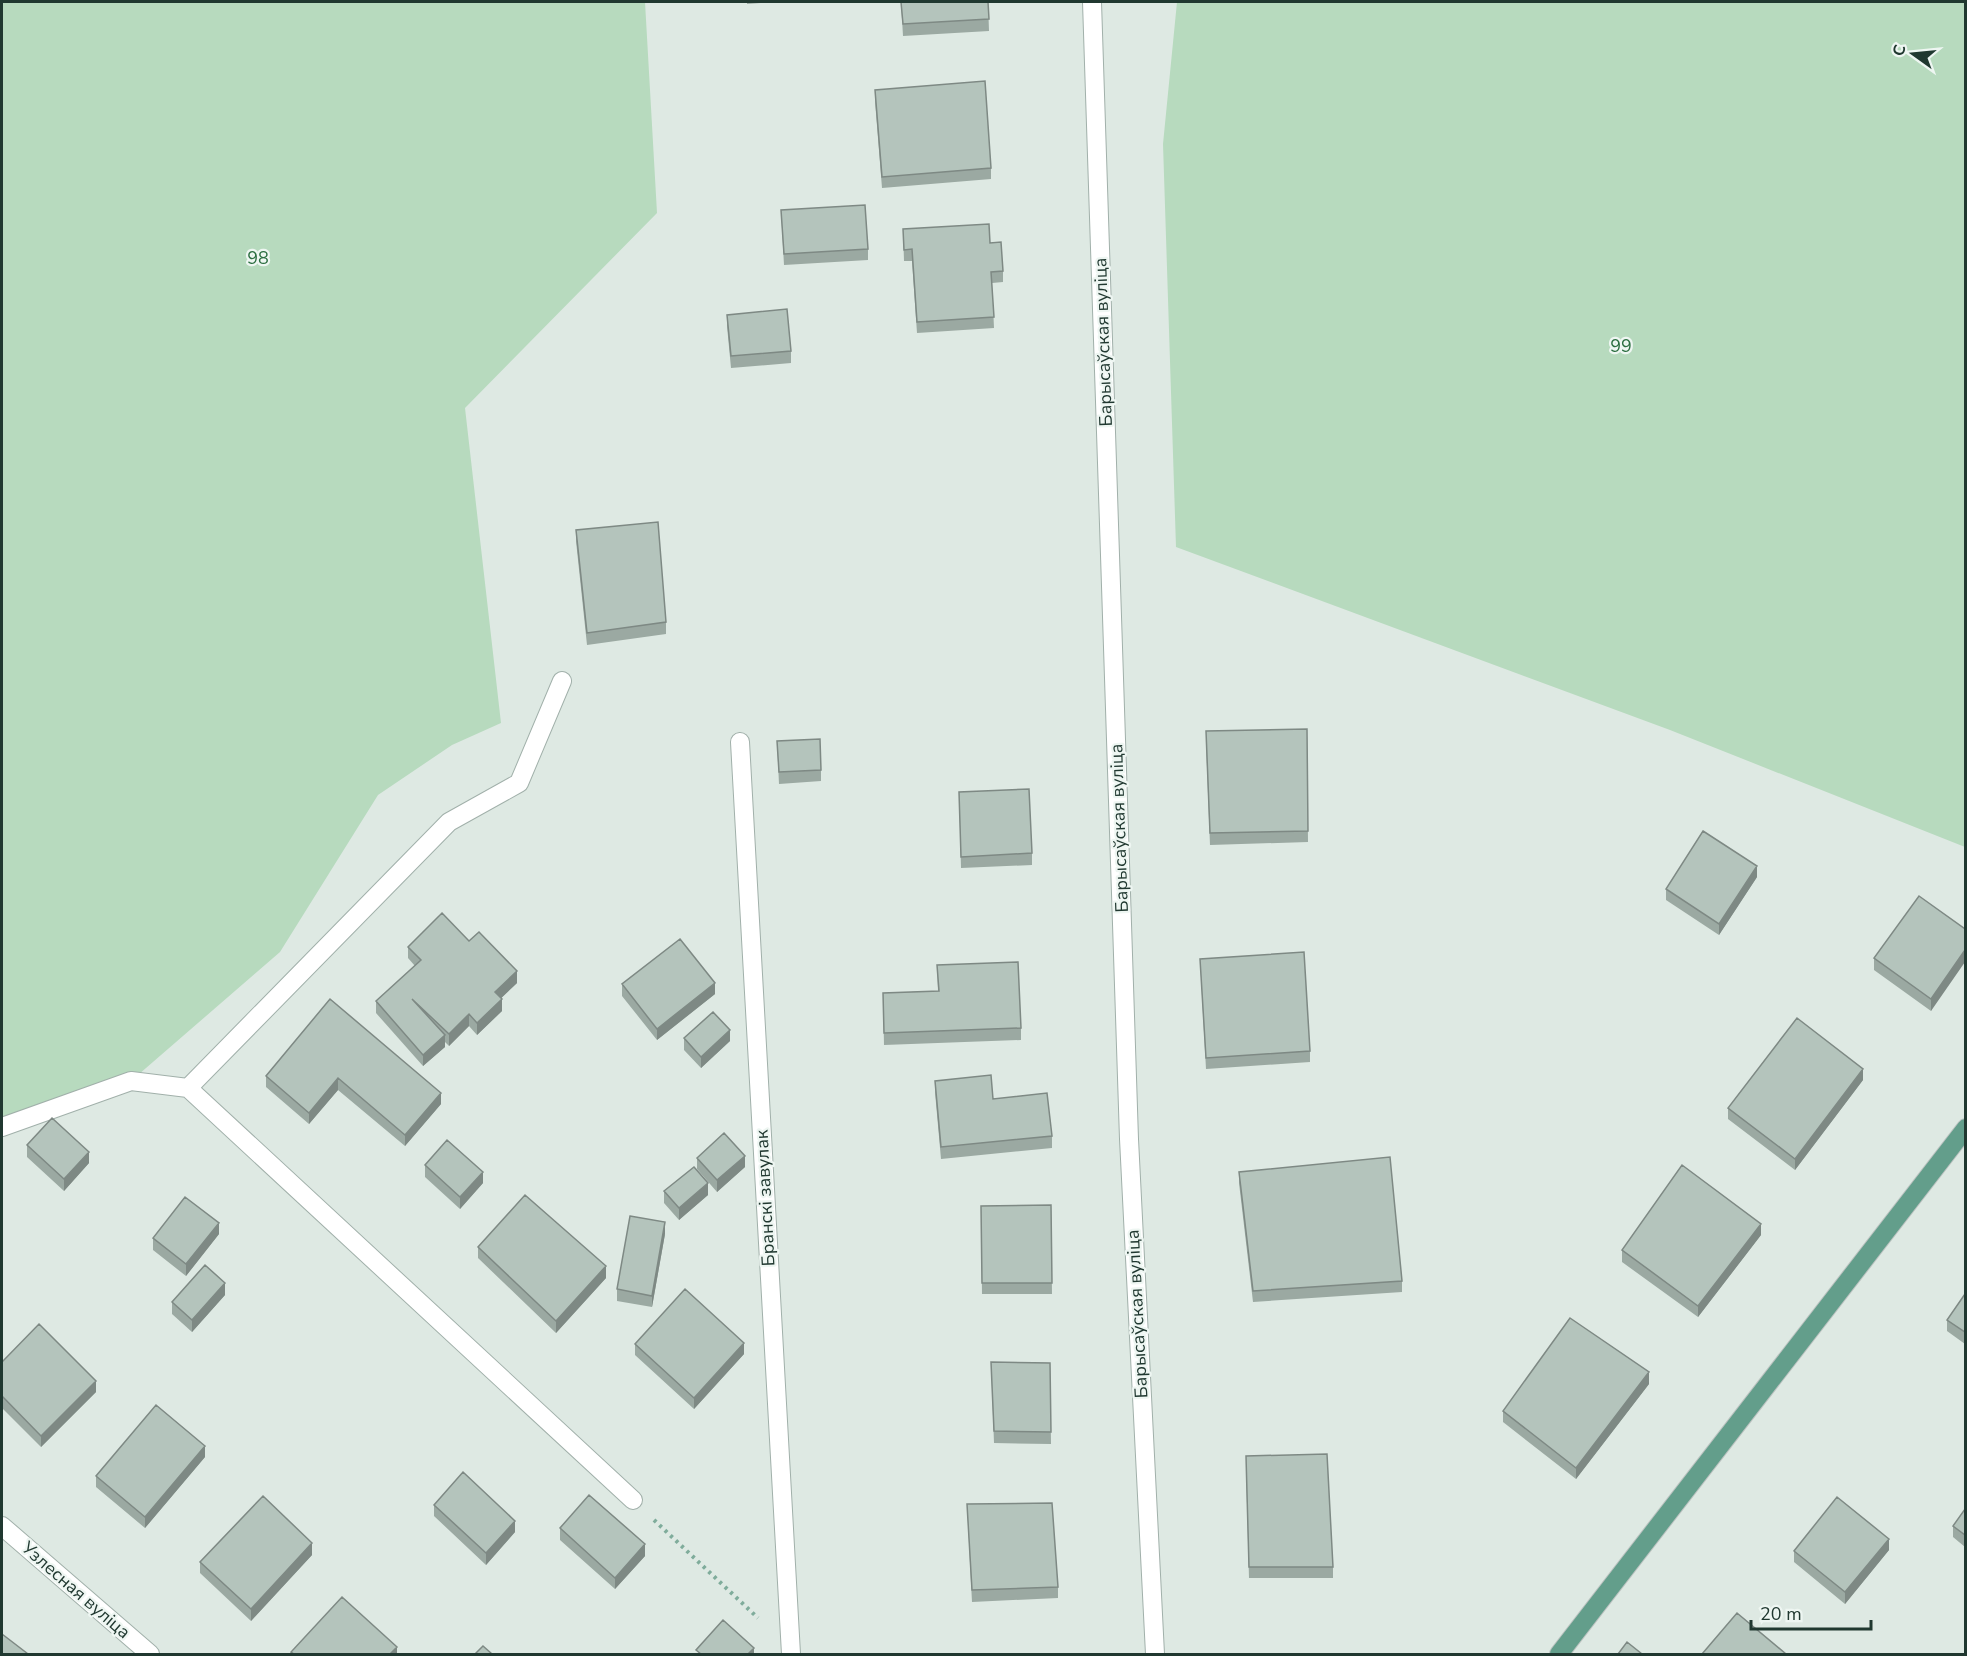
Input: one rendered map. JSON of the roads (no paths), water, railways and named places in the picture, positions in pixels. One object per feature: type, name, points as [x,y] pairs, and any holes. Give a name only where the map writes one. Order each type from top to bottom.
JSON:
[{"type":"main road","points":[[1559,1654],[1965,1128]]},
{"type":"street","name":"Барысаўская вуліца","points":[[1092,2],[1129,1139],[1155,1654]]},
{"type":"street","points":[[188,1088],[449,822],[519,783],[562,681]]},
{"type":"street","name":"Бранскі завулак","points":[[740,742],[791,1652]]},
{"type":"street","points":[[2,1127],[131,1081],[188,1088],[633,1500]]},
{"type":"street","name":"Узлесная вуліца","points":[[2,1526],[150,1654]]},
{"type":"park label","name":"98","points":[[258,258]]},
{"type":"park label","name":"99","points":[[1621,346]]}]
